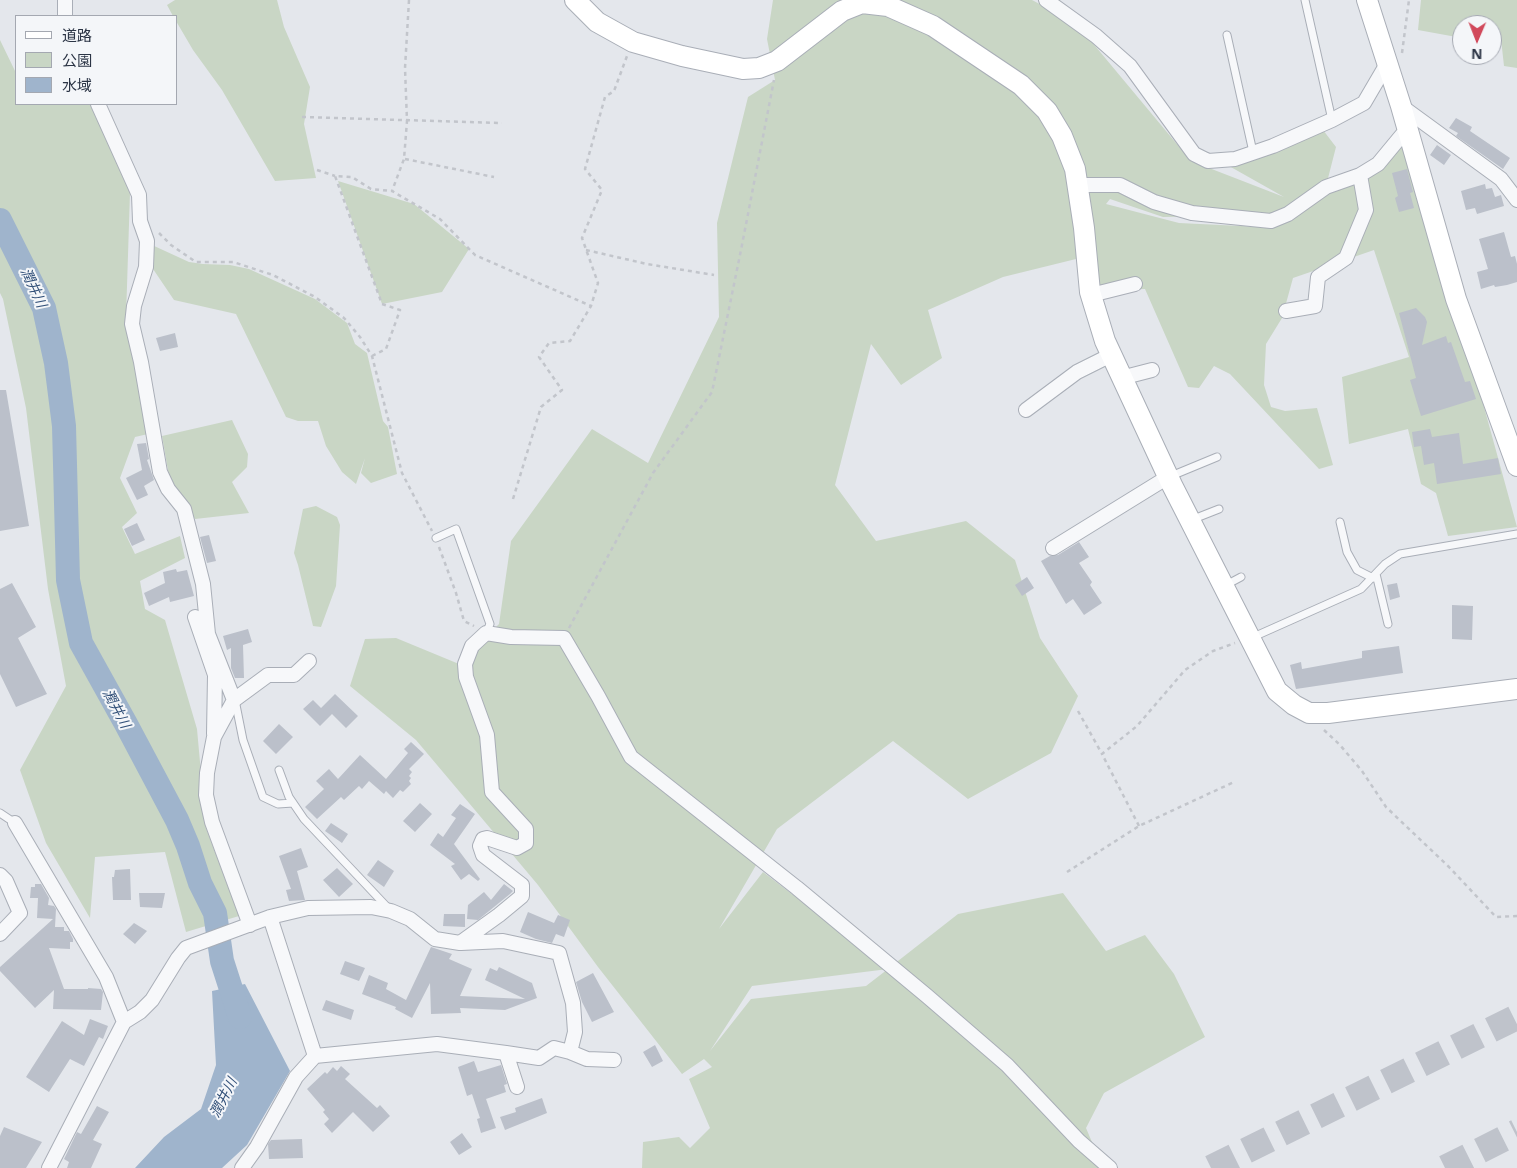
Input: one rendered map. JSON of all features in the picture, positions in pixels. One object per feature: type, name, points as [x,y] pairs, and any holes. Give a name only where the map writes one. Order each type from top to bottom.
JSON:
[{"type":"street","points":[[65,0],[65,15]]},
{"type":"street","points":[[575,0],[597,22],[633,42],[682,56],[743,69],[759,68],[777,61],[842,10],[862,3],[888,6],[933,26],[1021,85],[1047,111],[1062,136],[1075,169],[1092,296],[1105,341],[1190,521],[1232,582],[1251,638],[1277,691],[1294,705],[1309,713],[1328,713],[1517,689]]},
{"type":"street","points":[[1046,0],[1096,36],[1130,66],[1194,154],[1208,161],[1235,159],[1273,146],[1332,120],[1364,103],[1390,69]]},
{"type":"street","points":[[1366,0],[1402,106],[1456,299],[1517,466]]},
{"type":"street","points":[[98,105],[139,196],[140,221],[148,242],[146,267],[134,306],[132,324],[141,362],[160,472],[168,489],[184,509],[202,584],[208,634],[234,700]]},
{"type":"street","points":[[1402,106],[1501,179],[1517,200]]},
{"type":"street","points":[[1078,185],[1120,185],[1154,202],[1192,213],[1271,221],[1288,214],[1326,187],[1360,175],[1378,164],[1402,136],[1410,134]]},
{"type":"street","points":[[1286,311],[1315,306],[1318,277],[1346,258],[1366,210],[1360,175]]},
{"type":"street","points":[[1092,296],[1136,284]]},
{"type":"street","points":[[1026,410],[1077,372],[1111,355]]},
{"type":"street","points":[[1121,378],[1152,370]]},
{"type":"street","points":[[1053,548],[1168,477]]},
{"type":"street","points":[[194,617],[215,675],[214,737],[207,773],[206,795],[212,822],[250,925]]},
{"type":"street","points":[[460,943],[522,896],[522,884],[483,855],[480,846],[482,839],[487,838],[517,848],[526,843],[526,829],[492,792],[487,735],[466,677],[465,664],[472,646],[486,633],[511,637],[564,638],[631,757],[797,888],[927,996],[1007,1066],[1079,1141],[1110,1168]]},
{"type":"street","points":[[214,737],[234,700],[268,675],[294,675],[309,661]]},
{"type":"street","points":[[15,823],[106,976],[124,1022]]},
{"type":"street","points":[[0,875],[6,881],[20,914],[0,934]]},
{"type":"street","points":[[48,1168],[124,1022],[140,1012],[152,1000],[186,948],[270,917],[308,908],[371,907],[391,911],[410,919],[435,939],[460,943],[503,941],[560,953],[573,1003],[575,1032],[570,1052]]},
{"type":"street","points":[[270,917],[315,1056]]},
{"type":"street","points":[[242,1168],[257,1147],[296,1077],[315,1056],[438,1044],[539,1058],[554,1048],[588,1059],[614,1060]]},
{"type":"street","points":[[506,1053],[516,1087]]},
{"type":"lane","points":[[1305,0],[1332,120]]},
{"type":"lane","points":[[1226,35],[1253,152]]},
{"type":"lane","points":[[1168,477],[1217,457]]},
{"type":"lane","points":[[1190,521],[1219,509]]},
{"type":"lane","points":[[1340,522],[1347,552],[1357,570],[1375,576]]},
{"type":"lane","points":[[436,538],[456,529],[490,624],[486,633]]},
{"type":"lane","points":[[1251,638],[1361,589],[1386,564],[1400,554],[1517,534]]},
{"type":"lane","points":[[1375,576],[1388,624]]},
{"type":"lane","points":[[234,700],[243,740],[263,797],[278,804],[293,803]]},
{"type":"lane","points":[[278,770],[293,803],[304,819],[391,911]]},
{"type":"lane","points":[[0,813],[15,823]]},
{"type":"path","points":[[392,191],[404,159],[407,121],[405,68],[409,0]]},
{"type":"path","points":[[1390,69],[1402,56],[1410,0]]},
{"type":"path","points":[[512,499],[540,407],[562,390],[539,357],[549,343],[570,341],[591,306],[598,283],[582,238],[602,190],[585,169],[605,97],[614,91],[633,42]]},
{"type":"path","points":[[564,638],[653,474],[712,392],[777,61]]},
{"type":"path","points":[[302,117],[502,123]]},
{"type":"path","points":[[404,159],[494,177]]},
{"type":"path","points":[[316,170],[335,176],[352,177],[370,189],[392,191],[440,219],[475,255],[591,306]]},
{"type":"path","points":[[335,176],[382,304],[400,310],[386,349],[372,356]]},
{"type":"path","points":[[158,232],[171,245],[196,262],[233,262],[273,275],[315,297],[344,318],[360,337],[372,356],[402,473],[436,538],[464,621],[486,633]]},
{"type":"path","points":[[586,250],[647,264],[714,275]]},
{"type":"path","points":[[1102,754],[1137,726],[1185,670],[1213,651],[1251,638]]},
{"type":"path","points":[[1078,711],[1139,826]]},
{"type":"path","points":[[1309,713],[1317,724],[1340,745],[1362,772],[1386,807],[1449,867],[1496,917],[1517,916]]},
{"type":"path","points":[[1067,872],[1139,826],[1234,782]]},
{"type":"green space","points":[[175,0],[277,0],[284,27],[310,87],[304,124],[316,178],[275,181],[222,90],[193,50],[178,24],[178,15],[172,15],[167,5]]},
{"type":"green space","points":[[773,0],[1032,0],[1047,8],[1091,41],[1191,161],[1284,197],[1229,166],[1323,130],[1336,147],[1326,186],[1353,175],[1409,134],[1517,527],[1448,536],[1436,493],[1421,484],[1408,429],[1349,444],[1342,377],[1409,357],[1374,250],[1293,278],[1282,318],[1266,344],[1264,385],[1271,407],[1285,411],[1317,408],[1333,465],[1319,469],[1230,374],[1214,366],[1199,388],[1188,387],[1145,289],[1097,290],[1084,230],[1076,259],[1003,277],[928,310],[942,358],[901,385],[871,344],[835,485],[876,541],[966,521],[1015,560],[1040,638],[1078,696],[1051,753],[968,799],[893,741],[777,829],[719,929],[763,872],[889,968],[958,914],[1063,893],[1106,951],[1145,935],[1174,974],[1205,1037],[1104,1093],[1086,1128],[1103,1168],[642,1168],[643,1142],[679,1137],[690,1148],[710,1128],[689,1079],[712,1067],[704,1059],[682,1074],[598,967],[538,885],[416,740],[350,686],[365,639],[396,638],[459,664],[499,624],[511,541],[592,429],[648,463],[719,317],[717,223],[748,97],[775,80],[767,39]],"holes":[[[1110,199],[1163,217],[1286,215],[1262,227],[1179,223],[1106,204]],[[888,969],[866,986],[751,999],[710,1051],[752,986]]]},
{"type":"green space","points":[[1421,0],[1517,0],[1517,68],[1504,66],[1502,15],[1452,15],[1452,36],[1418,30]]},
{"type":"green space","points":[[0,40],[15,71],[15,105],[91,105],[130,193],[126,317],[148,434],[135,437],[120,478],[137,513],[122,527],[135,554],[180,536],[185,558],[140,581],[145,609],[165,620],[197,729],[206,828],[239,916],[186,932],[165,852],[95,857],[90,918],[46,843],[20,770],[66,686],[48,589],[26,408],[3,299],[0,293]]},
{"type":"green space","points":[[338,181],[414,204],[469,249],[442,292],[382,304]]},
{"type":"green space","points":[[152,245],[189,262],[230,265],[249,269],[315,299],[347,323],[355,344],[367,353],[383,421],[388,427],[397,474],[371,483],[361,473],[365,458],[356,484],[342,472],[326,446],[318,421],[298,421],[286,417],[236,314],[174,300],[151,266]]},
{"type":"green space","points":[[232,420],[248,454],[247,467],[232,482],[249,513],[195,519],[169,476],[162,436]]},
{"type":"green space","points":[[316,506],[337,517],[340,525],[336,586],[321,627],[313,626],[294,553],[303,509]]},
{"type":"water","points":[[245,984],[290,1071],[247,1145],[222,1168],[135,1168],[164,1137],[201,1109],[216,1065],[212,991]]},
{"type":"building","points":[[1456,118],[1472,127],[1470,131],[1510,158],[1503,169],[1456,136],[1458,133],[1449,128]]},
{"type":"building","points":[[1437,145],[1451,155],[1444,165],[1430,155]]},
{"type":"building","points":[[1407,169],[1413,192],[1410,193],[1414,208],[1399,212],[1395,198],[1398,196],[1392,173]]},
{"type":"building","points":[[1485,184],[1486,189],[1492,188],[1495,197],[1501,195],[1504,206],[1477,214],[1475,208],[1466,210],[1461,191]]},
{"type":"building","points":[[1504,232],[1511,257],[1515,256],[1517,282],[1481,289],[1477,272],[1488,269],[1479,239]]},
{"type":"building","points":[[1416,308],[1425,317],[1427,322],[1422,345],[1446,336],[1448,343],[1451,342],[1465,382],[1470,381],[1476,399],[1421,416],[1410,380],[1416,378],[1399,313]]},
{"type":"building","points":[[175,333],[178,347],[160,351],[156,338]]},
{"type":"building","points":[[0,390],[6,390],[29,526],[0,531]]},
{"type":"building","points":[[1430,429],[1432,437],[1459,433],[1463,464],[1498,458],[1501,474],[1437,484],[1434,463],[1424,465],[1421,446],[1414,447],[1412,432]]},
{"type":"building","points":[[146,443],[149,459],[147,460],[154,480],[144,486],[148,495],[137,500],[126,478],[142,470],[137,444]]},
{"type":"building","points":[[137,523],[145,540],[132,546],[124,529]]},
{"type":"building","points":[[209,535],[216,561],[207,563],[200,537]]},
{"type":"building","points":[[1079,542],[1089,557],[1079,563],[1092,582],[1090,585],[1102,603],[1084,615],[1073,599],[1066,604],[1041,561],[1050,556],[1058,555]]},
{"type":"building","points":[[176,569],[177,572],[187,570],[194,596],[170,602],[169,597],[149,606],[144,593],[165,583],[163,572]]},
{"type":"building","points":[[1027,577],[1034,588],[1022,596],[1015,585]]},
{"type":"building","points":[[12,583],[36,627],[18,638],[47,694],[16,707],[0,674],[0,589]]},
{"type":"building","points":[[1397,583],[1400,597],[1390,600],[1387,585]]},
{"type":"building","points":[[1452,605],[1473,606],[1472,640],[1452,639]]},
{"type":"building","points":[[248,629],[252,642],[243,645],[244,678],[235,678],[231,668],[231,648],[227,650],[223,636]]},
{"type":"building","points":[[1399,646],[1403,673],[1296,689],[1290,665],[1301,662],[1302,669],[1362,658],[1362,651]]},
{"type":"building","points":[[335,694],[358,716],[346,728],[332,714],[320,726],[303,709],[313,700],[321,708]]},
{"type":"building","points":[[279,724],[293,737],[276,754],[263,741]]},
{"type":"building","points":[[411,742],[424,754],[409,769],[412,772],[409,776],[411,784],[403,792],[400,790],[393,798],[386,791],[384,794],[369,781],[362,789],[359,786],[344,800],[341,797],[317,819],[305,807],[324,789],[316,781],[329,769],[338,779],[360,755],[386,779],[408,753],[404,749]]},
{"type":"building","points":[[420,803],[432,814],[415,832],[403,821]]},
{"type":"building","points":[[460,804],[475,814],[454,844],[480,879],[478,881],[469,874],[461,880],[451,866],[455,864],[430,845],[438,833],[443,837],[456,818],[451,815]]},
{"type":"building","points":[[331,823],[348,834],[342,843],[325,831]]},
{"type":"building","points":[[301,848],[308,867],[297,871],[305,900],[289,901],[286,890],[291,889],[279,856]]},
{"type":"building","points":[[378,860],[394,871],[384,887],[367,875]]},
{"type":"building","points":[[337,868],[353,884],[339,897],[323,880]]},
{"type":"building","points":[[130,869],[131,900],[113,900],[112,877],[114,877],[115,870]]},
{"type":"building","points":[[35,884],[41,884],[49,898],[48,905],[54,906],[56,909],[55,927],[64,927],[64,931],[69,931],[73,939],[73,942],[70,942],[70,949],[49,948],[64,989],[101,989],[103,992],[101,1010],[53,1009],[54,990],[35,1008],[0,971],[0,967],[53,919],[37,918],[38,898],[30,898],[31,887],[35,887]]},
{"type":"building","points":[[504,884],[513,891],[478,920],[467,919],[468,905],[484,892],[491,900]]},
{"type":"building","points":[[139,893],[165,893],[162,908],[140,907]]},
{"type":"building","points":[[528,912],[554,923],[558,915],[570,920],[564,937],[556,934],[552,943],[520,932]]},
{"type":"building","points":[[444,914],[465,914],[465,927],[443,926]]},
{"type":"building","points":[[134,923],[147,931],[135,944],[123,934]]},
{"type":"building","points":[[431,947],[452,954],[449,959],[472,969],[460,996],[525,999],[485,980],[490,968],[497,971],[499,967],[532,983],[537,998],[505,1010],[460,1008],[461,1013],[431,1014],[430,983],[412,1018],[395,1009],[396,1007],[362,994],[369,975],[388,983],[386,989],[406,1000]]},
{"type":"building","points":[[345,961],[365,968],[359,981],[340,974]]},
{"type":"building","points":[[593,973],[614,1012],[592,1022],[582,1002],[576,982]]},
{"type":"building","points":[[326,1000],[354,1010],[351,1020],[322,1010]]},
{"type":"building","points":[[90,1019],[108,1026],[103,1039],[99,1037],[84,1066],[70,1059],[49,1092],[26,1077],[62,1021],[84,1035]]},
{"type":"building","points":[[655,1045],[663,1061],[652,1067],[643,1052]]},
{"type":"building","points":[[474,1061],[478,1072],[501,1065],[507,1084],[504,1085],[506,1092],[486,1099],[496,1128],[481,1133],[477,1119],[480,1118],[472,1094],[467,1096],[458,1067]]},
{"type":"building","points":[[341,1066],[350,1074],[345,1079],[377,1108],[380,1105],[390,1116],[373,1132],[353,1112],[332,1133],[324,1124],[329,1119],[323,1112],[325,1110],[307,1089],[325,1072],[327,1074],[333,1067],[337,1071]]},
{"type":"building","points":[[542,1098],[547,1113],[505,1130],[500,1117],[516,1112],[515,1108]]},
{"type":"building","points":[[97,1106],[109,1112],[93,1140],[102,1144],[91,1168],[67,1168],[69,1162],[64,1159],[77,1132],[81,1134]]},
{"type":"building","points":[[4,1127],[42,1142],[26,1168],[0,1168],[0,1136]]},
{"type":"building","points":[[462,1133],[472,1147],[459,1155],[450,1142]]},
{"type":"building","points":[[302,1139],[303,1158],[269,1159],[268,1144],[271,1140]]},
{"type":"waterway","name":"潤井川","points":[[0,220],[44,308],[56,363],[64,426],[68,580],[81,643],[177,820],[200,883],[215,913],[222,961],[240,1017]]},
{"type":"tunnel","points":[[1211,1168],[1517,1017]]},
{"type":"tunnel","points":[[1445,1168],[1517,1132]]}]
